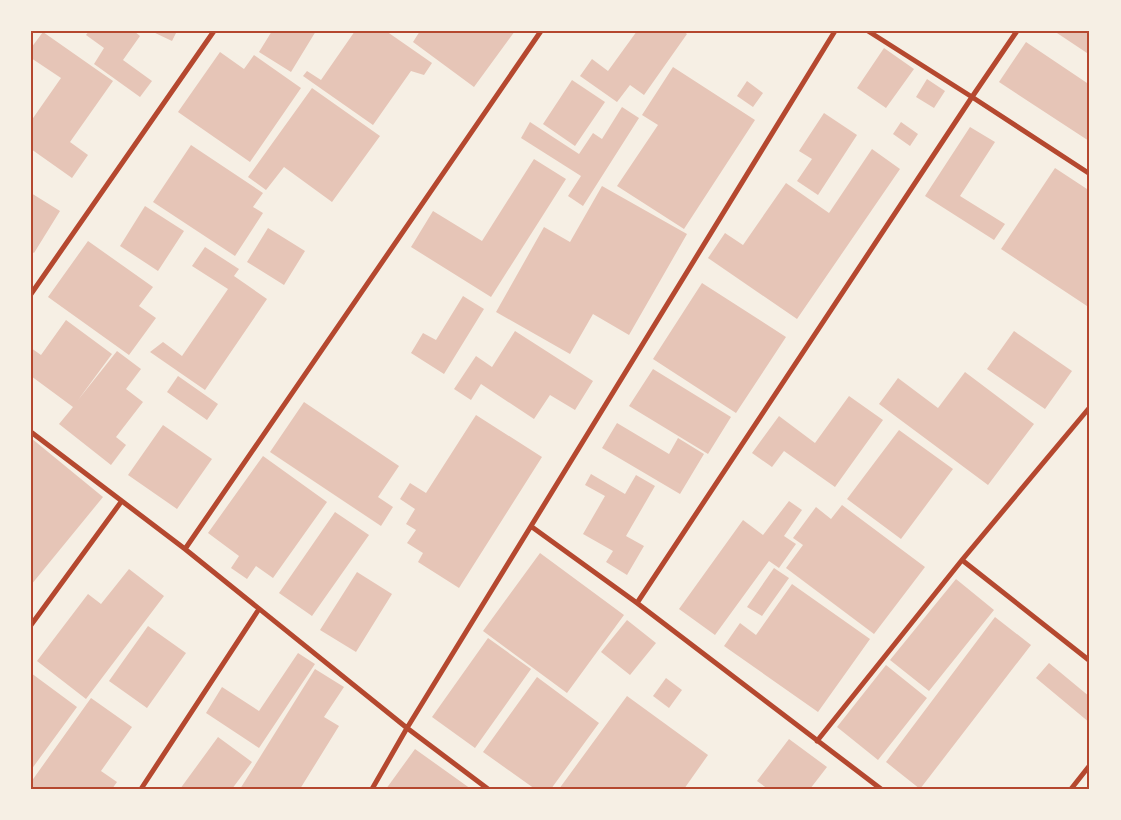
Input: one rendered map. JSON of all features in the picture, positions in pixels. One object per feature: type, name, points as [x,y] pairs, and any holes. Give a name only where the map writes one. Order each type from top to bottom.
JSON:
[{"type":"street","points":[[31,294],[214,31]]},
{"type":"street","points":[[185,549],[541,31]]},
{"type":"street","points":[[372,789],[407,728],[835,31]]},
{"type":"street","points":[[868,31],[972,96],[1090,174]]},
{"type":"street","points":[[637,603],[972,96],[1017,31]]},
{"type":"street","points":[[817,741],[962,560],[1090,407]]},
{"type":"street","points":[[31,432],[185,549],[407,728],[488,789]]},
{"type":"street","points":[[31,625],[122,502]]},
{"type":"street","points":[[532,527],[637,603],[881,789]]},
{"type":"street","points":[[962,560],[1090,661]]},
{"type":"street","points":[[140,789],[259,609]]},
{"type":"street","points":[[1071,789],[1090,765]]},
{"type":"building","points":[[89,31],[134,31],[140,36],[123,60],[152,81],[140,97],[94,64],[104,48],[86,35]]},
{"type":"building","points":[[151,31],[177,31],[172,41]]},
{"type":"building","points":[[272,31],[316,31],[291,72],[259,52]]},
{"type":"building","points":[[355,31],[386,31],[432,63],[424,75],[411,71],[373,125],[303,76],[307,71],[321,80]]},
{"type":"building","points":[[420,31],[515,31],[474,87],[413,42]]},
{"type":"building","points":[[637,31],[683,31],[687,34],[644,95],[630,85],[617,102],[580,76],[592,59],[608,71]]},
{"type":"building","points":[[1054,31],[1090,31],[1090,55]]},
{"type":"building","points":[[43,32],[113,81],[70,142],[88,155],[72,178],[31,149],[31,121],[61,78],[31,58],[31,48]]},
{"type":"building","points":[[1026,42],[1090,85],[1089,141],[999,82]]},
{"type":"building","points":[[884,48],[914,69],[886,108],[857,88]]},
{"type":"building","points":[[220,52],[244,69],[254,55],[301,88],[250,162],[178,112]]},
{"type":"building","points":[[673,67],[755,120],[684,229],[617,186],[658,125],[642,115]]},
{"type":"building","points":[[927,79],[945,91],[934,108],[916,97]]},
{"type":"building","points":[[572,80],[605,102],[575,146],[543,124]]},
{"type":"building","points":[[747,81],[763,93],[753,107],[737,96]]},
{"type":"building","points":[[312,88],[380,136],[332,202],[284,167],[266,190],[248,177]]},
{"type":"building","points":[[622,107],[639,118],[583,206],[568,196],[581,176],[521,138],[530,122],[579,154],[593,133],[602,139]]},
{"type":"building","points":[[824,113],[857,135],[818,195],[797,181],[812,159],[799,151]]},
{"type":"building","points":[[901,122],[918,134],[910,146],[893,134]]},
{"type":"building","points":[[970,127],[995,142],[960,196],[1005,224],[994,240],[925,196]]},
{"type":"building","points":[[191,145],[263,193],[253,207],[263,213],[235,256],[153,202]]},
{"type":"building","points":[[872,149],[900,169],[797,319],[708,258],[725,233],[743,245],[786,183],[829,213]]},
{"type":"building","points":[[534,159],[566,179],[491,297],[411,247],[433,211],[482,241]]},
{"type":"building","points":[[1055,168],[1090,191],[1090,308],[1001,249]]},
{"type":"building","points":[[602,186],[687,234],[629,335],[593,314],[570,354],[496,312],[544,227],[570,242]]},
{"type":"building","points":[[31,193],[60,211],[34,253],[31,251]]},
{"type":"building","points":[[145,206],[184,231],[158,271],[120,246]]},
{"type":"building","points":[[268,228],[305,251],[284,285],[247,262]]},
{"type":"building","points":[[88,241],[153,287],[139,306],[156,318],[129,355],[48,297]]},
{"type":"building","points":[[205,247],[239,269],[234,276],[267,299],[205,390],[150,352],[163,342],[182,356],[228,289],[192,266]]},
{"type":"building","points":[[702,283],[786,337],[736,413],[653,359]]},
{"type":"building","points":[[463,296],[484,309],[444,374],[411,353],[423,333],[436,340]]},
{"type":"building","points":[[66,320],[112,354],[78,400],[117,351],[141,369],[126,389],[143,402],[116,437],[126,445],[111,465],[59,424],[73,407],[31,376],[31,348],[41,355]]},
{"type":"building","points":[[515,331],[593,381],[575,410],[550,395],[534,419],[481,384],[471,400],[454,389],[476,356],[492,367]]},
{"type":"building","points":[[1014,331],[1072,371],[1045,409],[987,369]]},
{"type":"building","points":[[653,369],[731,417],[708,454],[629,406]]},
{"type":"building","points":[[965,372],[1034,424],[988,485],[879,404],[898,378],[938,408]]},
{"type":"building","points":[[178,376],[218,404],[207,420],[167,392]]},
{"type":"building","points":[[849,396],[883,420],[835,487],[784,451],[772,467],[752,453],[779,416],[815,443]]},
{"type":"building","points":[[304,402],[399,466],[378,497],[393,507],[381,526],[270,452]]},
{"type":"building","points":[[476,415],[542,457],[459,588],[418,562],[423,553],[407,543],[416,530],[406,524],[415,509],[400,499],[410,483],[426,493]]},
{"type":"building","points":[[617,423],[669,454],[678,438],[704,454],[680,494],[602,448]]},
{"type":"building","points":[[163,425],[212,459],[177,509],[128,475]]},
{"type":"building","points":[[899,430],[953,469],[901,539],[847,499]]},
{"type":"building","points":[[31,438],[103,497],[31,585]]},
{"type":"building","points":[[263,456],[327,502],[273,578],[256,566],[247,579],[231,568],[239,556],[208,533]]},
{"type":"building","points":[[591,474],[625,494],[636,475],[655,486],[626,536],[644,546],[627,575],[606,562],[613,551],[583,534],[605,496],[585,485]]},
{"type":"building","points":[[789,501],[802,510],[784,536],[796,544],[779,568],[769,561],[715,635],[679,609],[743,520],[763,535]]},
{"type":"building","points":[[842,505],[925,567],[874,634],[786,568],[803,545],[793,538],[816,507],[831,519]]},
{"type":"building","points":[[335,512],[369,535],[312,616],[279,593]]},
{"type":"building","points":[[540,553],[624,615],[567,693],[483,631]]},
{"type":"building","points":[[774,568],[789,578],[762,616],[747,607]]},
{"type":"building","points":[[129,569],[164,596],[86,699],[37,661],[88,594],[101,604]]},
{"type":"building","points":[[357,572],[392,594],[356,652],[320,630]]},
{"type":"building","points":[[956,579],[994,610],[929,691],[890,660]]},
{"type":"building","points":[[792,584],[870,639],[818,712],[724,646],[740,623],[756,635]]},
{"type":"building","points":[[995,617],[1031,645],[920,789],[886,762]]},
{"type":"building","points":[[627,620],[656,643],[630,675],[601,652]]},
{"type":"building","points":[[148,626],[186,653],[147,708],[109,681]]},
{"type":"building","points":[[488,638],[531,669],[475,748],[432,717]]},
{"type":"building","points":[[298,653],[315,664],[259,748],[206,713],[222,687],[259,711]]},
{"type":"building","points":[[1049,663],[1090,697],[1090,723],[1036,678]]},
{"type":"building","points":[[886,665],[927,698],[878,760],[837,727]]},
{"type":"building","points":[[315,669],[344,687],[324,717],[339,726],[300,789],[240,789]]},
{"type":"building","points":[[31,673],[77,707],[31,770]]},
{"type":"building","points":[[537,677],[599,723],[551,789],[535,789],[483,752]]},
{"type":"building","points":[[666,678],[682,690],[669,708],[653,696]]},
{"type":"building","points":[[627,696],[708,755],[684,789],[559,789]]},
{"type":"building","points":[[91,698],[132,727],[101,771],[117,782],[112,789],[31,789],[31,782]]},
{"type":"building","points":[[218,737],[252,762],[232,789],[180,789]]},
{"type":"building","points":[[789,739],[827,767],[810,789],[768,789],[757,781]]},
{"type":"building","points":[[415,749],[471,789],[386,789]]}]
